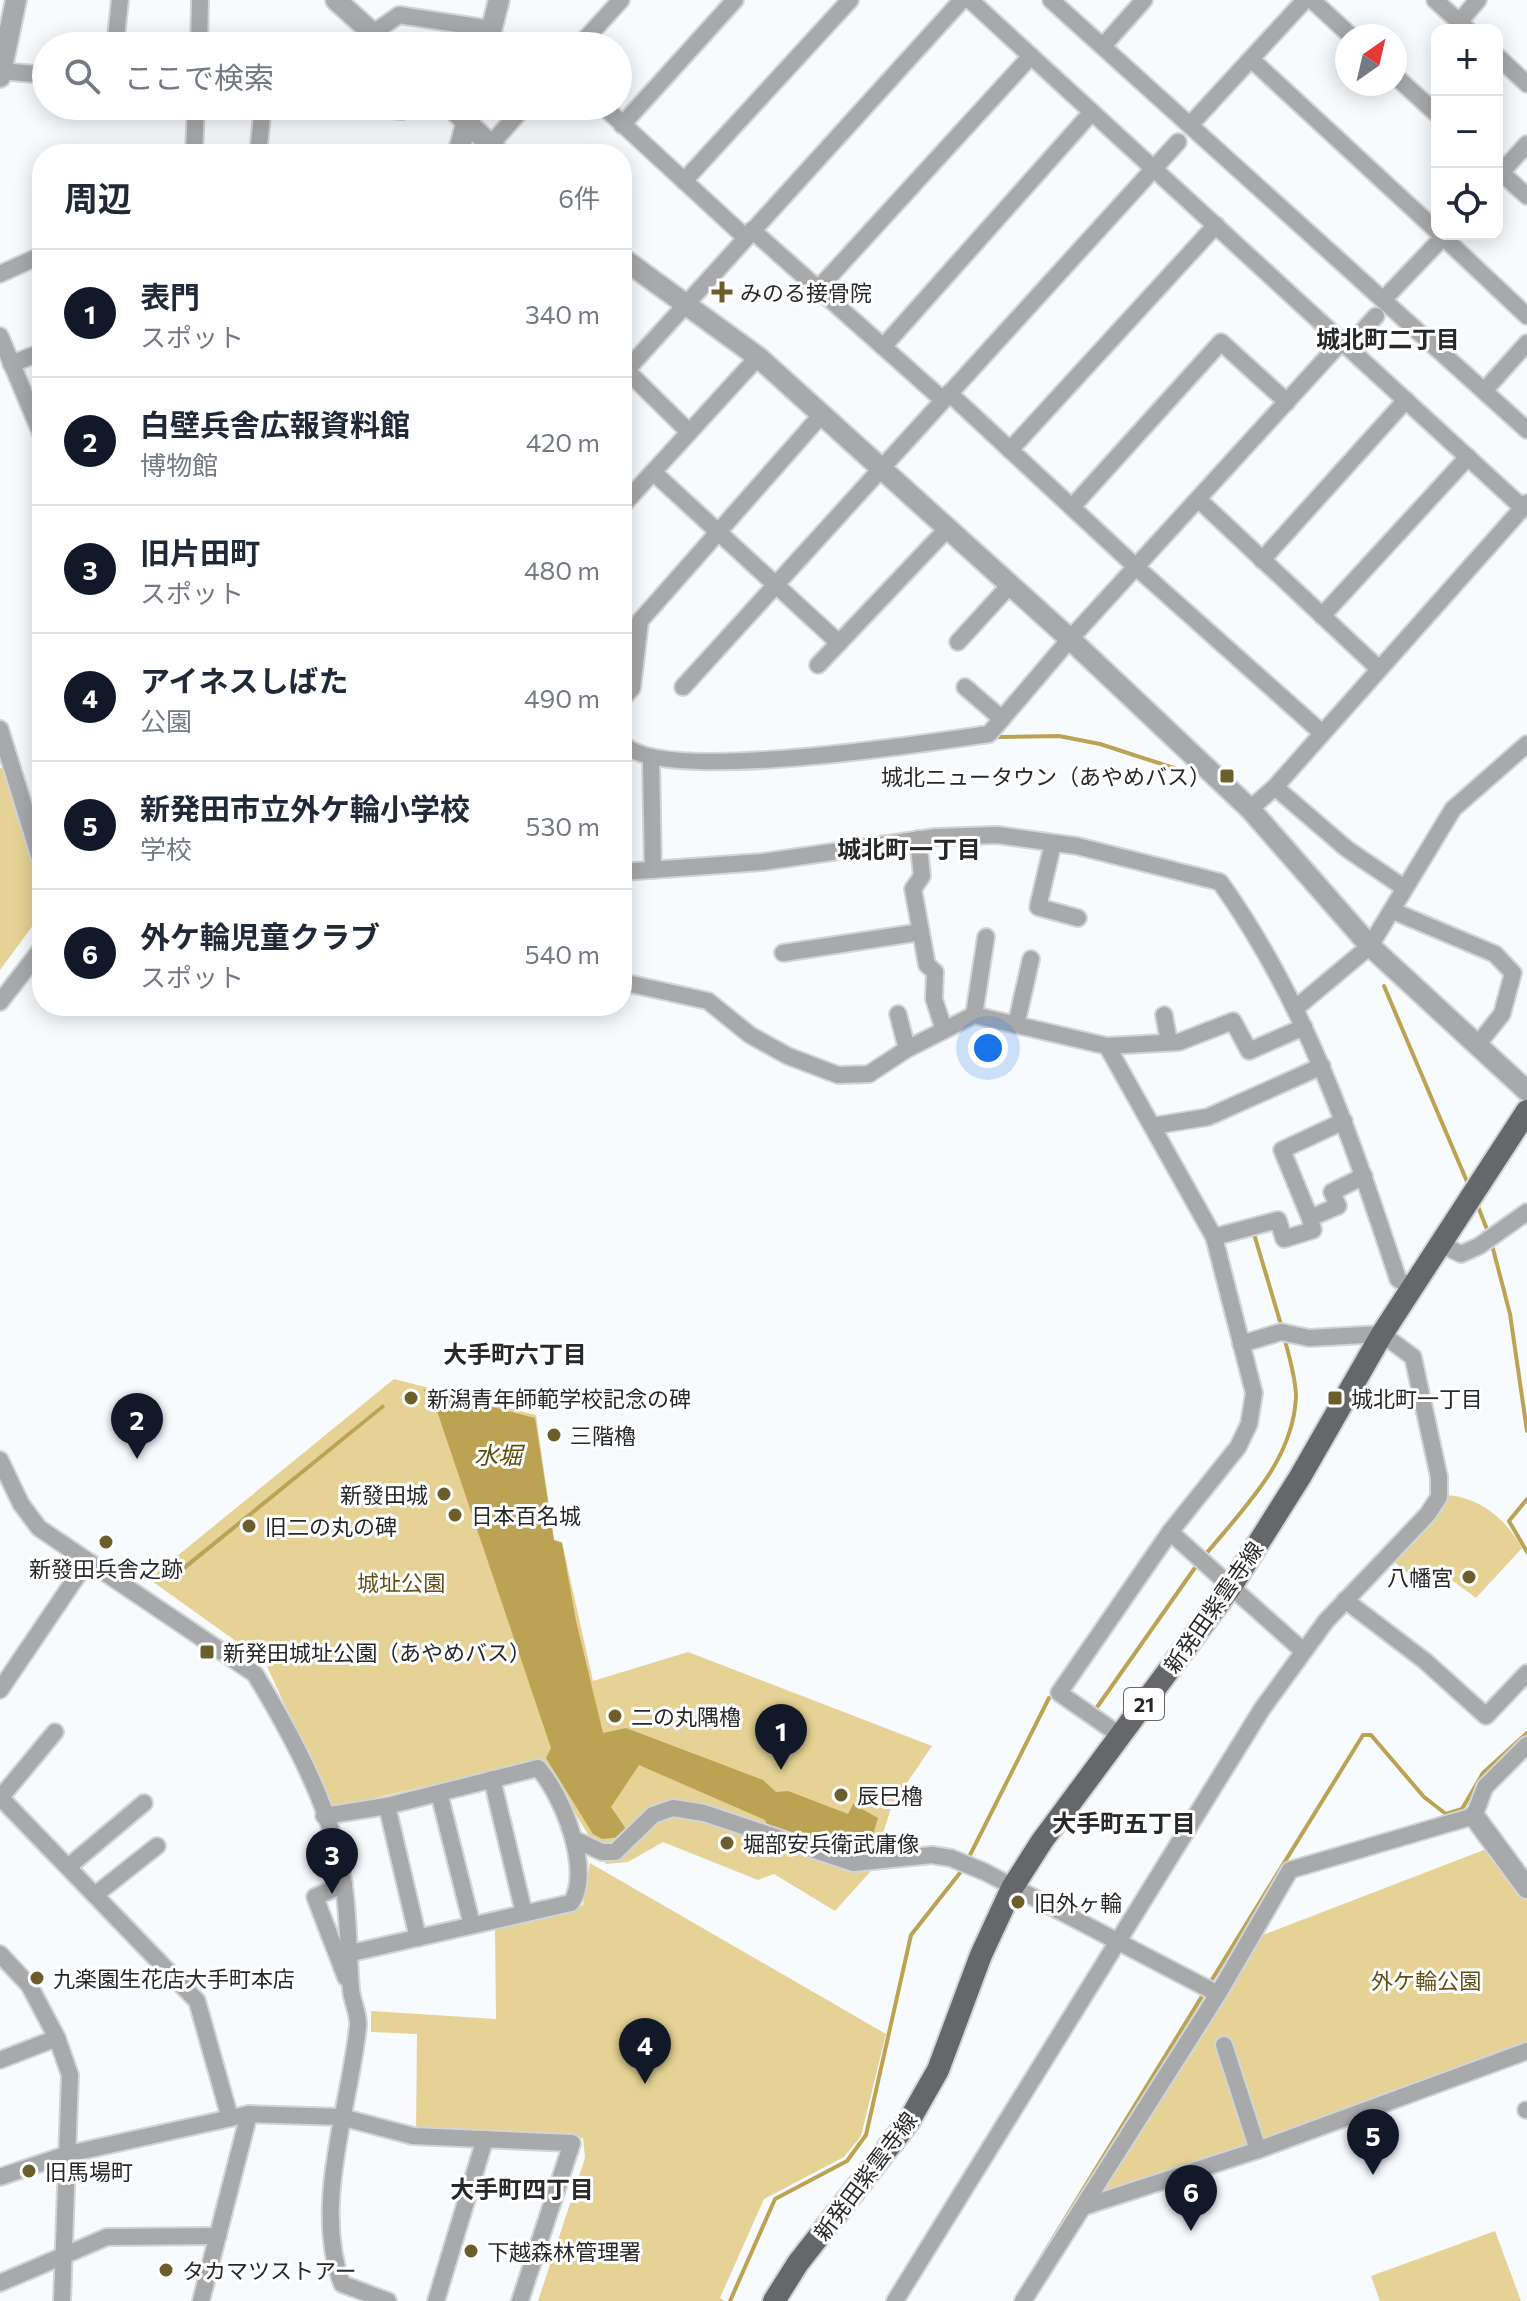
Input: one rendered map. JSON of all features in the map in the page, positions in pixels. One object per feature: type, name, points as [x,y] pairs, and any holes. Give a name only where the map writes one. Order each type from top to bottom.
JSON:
[{"type":"main road","name":"新発田紫雲寺線","points":[[774,2301],[798,2263],[909,2121],[938,2070],[981,1955],[1012,1888],[1042,1841],[1232,1585],[1300,1477],[1382,1334],[1527,1111]]},
{"type":"street","points":[[16,0],[0,73],[32,74]]},
{"type":"street","points":[[117,32],[120,0]]},
{"type":"street","points":[[199,32],[200,0]]},
{"type":"street","points":[[336,0],[372,32]]},
{"type":"street","points":[[490,32],[499,0]]},
{"type":"street","points":[[592,32],[621,0]]},
{"type":"street","points":[[632,114],[735,0]]},
{"type":"street","points":[[684,181],[850,0]]},
{"type":"street","points":[[632,361],[962,0]]},
{"type":"street","points":[[970,0],[1468,457],[1525,505],[1275,787],[1250,809]]},
{"type":"street","points":[[1051,0],[1190,125],[1380,308],[1484,391],[1527,430]]},
{"type":"street","points":[[1103,46],[1144,0]]},
{"type":"street","points":[[1190,125],[1305,0]]},
{"type":"street","points":[[1312,0],[1338,24]]},
{"type":"street","points":[[1435,0],[1461,24]]},
{"type":"street","points":[[1464,24],[1478,0]]},
{"type":"street","points":[[386,32],[399,15],[469,32]]},
{"type":"street","points":[[818,289],[1031,56]]},
{"type":"street","points":[[1251,59],[1431,225]]},
{"type":"street","points":[[1503,62],[1527,84]]},
{"type":"street","points":[[1407,87],[1431,109]]},
{"type":"street","points":[[883,347],[1092,112]]},
{"type":"street","points":[[194,144],[195,120]]},
{"type":"street","points":[[259,144],[262,120]]},
{"type":"street","points":[[461,144],[468,120]]},
{"type":"street","points":[[473,120],[491,144]]},
{"type":"street","points":[[499,144],[515,120]]},
{"type":"street","points":[[617,120],[684,181],[1010,450],[1322,733]]},
{"type":"street","points":[[622,125],[627,120]]},
{"type":"street","points":[[683,687],[1178,142]]},
{"type":"street","points":[[1503,168],[1527,144]]},
{"type":"street","points":[[1503,177],[1527,196]]},
{"type":"street","points":[[1010,450],[1216,225]]},
{"type":"street","points":[[632,753],[718,761],[846,754],[989,734],[1070,639],[1287,402],[1380,308],[1436,240]]},
{"type":"street","points":[[1447,240],[1527,316]]},
{"type":"street","points":[[0,274],[32,260]]},
{"type":"street","points":[[632,265],[758,357],[1070,639],[1250,809],[1370,946],[1527,1091]]},
{"type":"street","points":[[1,342],[32,410]]},
{"type":"street","points":[[1072,507],[1221,342],[1287,402]]},
{"type":"street","points":[[1484,391],[1527,343]]},
{"type":"street","points":[[11,364],[32,356]]},
{"type":"street","points":[[632,495],[758,357]]},
{"type":"street","points":[[632,379],[689,432]]},
{"type":"street","points":[[1262,560],[1406,400]]},
{"type":"street","points":[[632,688],[640,621],[823,413]]},
{"type":"street","points":[[1322,616],[1468,457]]},
{"type":"street","points":[[653,472],[839,643]]},
{"type":"street","points":[[1198,499],[1378,668]]},
{"type":"street","points":[[818,665],[948,528]]},
{"type":"street","points":[[958,642],[1010,585]]},
{"type":"street","points":[[965,687],[1002,719]]},
{"type":"street","points":[[0,729],[32,833]]},
{"type":"street","points":[[1297,1007],[1370,946],[1453,809],[1527,744]]},
{"type":"street","points":[[651,757],[653,870]]},
{"type":"street","points":[[1275,787],[1347,849],[1403,887]]},
{"type":"street","points":[[632,871],[762,862],[918,839],[997,835],[1053,843],[1220,882],[1256,932],[1297,1007],[1344,1121],[1398,1279],[1412,1288]]},
{"type":"street","points":[[918,839],[922,876],[913,889],[927,965],[935,972],[934,999],[944,1030]]},
{"type":"street","points":[[1053,843],[1038,907],[1078,918]]},
{"type":"street","points":[[1393,911],[1495,954],[1520,971],[1502,1014],[1478,1044]]},
{"type":"street","points":[[783,953],[921,932]]},
{"type":"street","points":[[974,1015],[986,937]]},
{"type":"street","points":[[1016,1025],[1031,959]]},
{"type":"street","points":[[0,1002],[32,961]]},
{"type":"street","points":[[632,984],[708,1001],[750,1035],[788,1056],[838,1075],[869,1074],[907,1049],[974,1015],[1107,1046],[1169,1042],[1233,1021],[1249,1051],[1304,1027]]},
{"type":"street","points":[[898,1014],[907,1049]]},
{"type":"street","points":[[1164,1015],[1169,1042]]},
{"type":"street","points":[[1107,1046],[1214,1237],[1254,1393],[1249,1424],[1238,1447],[1170,1532],[1059,1693],[1121,1736]]},
{"type":"street","points":[[1152,1126],[1208,1117],[1322,1066]]},
{"type":"street","points":[[1214,1237],[1278,1220],[1284,1239],[1313,1230],[1282,1150],[1344,1121]]},
{"type":"street","points":[[1310,1218],[1338,1206],[1332,1192],[1364,1176]]},
{"type":"street","points":[[1442,1245],[1461,1254],[1479,1246],[1527,1212]]},
{"type":"street","points":[[895,2301],[1262,1709],[1302,1650],[1345,1600],[1396,1549],[1439,1497],[1439,1477],[1413,1357],[1382,1334],[1309,1338],[1281,1332],[1241,1344]]},
{"type":"street","points":[[0,1460],[21,1504],[39,1528],[86,1563],[255,1674],[277,1709],[324,1816],[344,1884],[351,1953],[351,1991]]},
{"type":"street","points":[[1170,1532],[1302,1650]]},
{"type":"street","points":[[0,1690],[86,1563]]},
{"type":"street","points":[[1345,1600],[1425,1661],[1486,1716],[1527,1673]]},
{"type":"street","points":[[55,1732],[1,1800],[197,2001],[230,2118]]},
{"type":"street","points":[[1474,1816],[1485,1787],[1527,1745]]},
{"type":"street","points":[[324,1816],[387,1806],[538,1768],[546,1777],[576,1840],[576,1895],[571,1903],[351,1953]]},
{"type":"street","points":[[492,1779],[524,1913]]},
{"type":"street","points":[[439,1793],[472,1925]]},
{"type":"street","points":[[68,1867],[144,1803]]},
{"type":"street","points":[[387,1806],[418,1938]]},
{"type":"street","points":[[576,1840],[602,1852],[615,1852],[653,1815],[662,1810],[682,1808],[853,1863],[910,1855],[951,1858],[1218,1994]]},
{"type":"street","points":[[1474,1816],[1527,1888]]},
{"type":"street","points":[[1023,2301],[1218,1994],[1290,1870],[1474,1816]]},
{"type":"street","points":[[95,1895],[157,1846]]},
{"type":"street","points":[[344,1884],[315,1897],[351,1991],[358,2024],[341,2117],[330,2238],[342,2284],[388,2301]]},
{"type":"street","points":[[0,1954],[29,1985],[57,2038],[70,2075],[62,2301]]},
{"type":"street","points":[[0,2060],[57,2038]]},
{"type":"street","points":[[1224,2045],[1258,2150]]},
{"type":"street","points":[[1083,2207],[1258,2150],[1527,2051]]},
{"type":"street","points":[[201,2301],[249,2114]]},
{"type":"street","points":[[0,2177],[68,2154],[249,2114],[341,2117],[413,2136],[572,2143],[520,2301]]},
{"type":"street","points":[[436,2301],[485,2139]]},
{"type":"street","points":[[0,2283],[107,2237],[218,2236]]},
{"type":"green space","points":[[7,767],[32,850],[32,927],[0,970],[0,768]]},
{"type":"green space","name":"城址公園","points":[[394,1379],[536,1415],[554,1540],[562,1542],[593,1681],[688,1652],[932,1746],[892,1805],[871,1871],[835,1911],[774,1874],[758,1880],[663,1842],[628,1862],[606,1864],[542,1759],[332,1808],[265,1662],[149,1579]]},
{"type":"green space","points":[[1444,1495],[1469,1500],[1490,1511],[1508,1528],[1522,1548],[1476,1598],[1453,1581],[1447,1588],[1437,1581],[1428,1589],[1388,1557]]},
{"type":"green space","name":"外ケ輪公園","points":[[1489,1848],[1527,1900],[1527,2051],[1106,2195],[1101,2193],[1260,1936]]},
{"type":"green space","points":[[590,1863],[886,2034],[861,2136],[844,2157],[764,2199],[720,2298],[725,2301],[538,2301],[585,2158],[583,2138],[416,2133],[417,2034],[371,2032],[371,2011],[496,2019],[495,1928],[583,1905]]},
{"type":"green space","points":[[1495,2231],[1521,2301],[1380,2301],[1371,2276]]},
{"type":"water","name":"水堀","points":[[423,1389],[535,1418],[554,1540],[562,1543],[576,1621],[603,1733],[626,1728],[763,1780],[776,1792],[788,1791],[848,1814],[853,1804],[878,1818],[867,1854],[852,1855],[768,1826],[765,1820],[639,1765],[611,1807],[626,1829],[620,1837],[602,1839],[593,1834],[546,1758],[551,1748],[436,1408]]},
{"type":"water","points":[[383,1404],[385,1407],[180,1574],[177,1571]]},
{"type":"waterway","points":[[999,737],[1059,736],[1100,744],[1177,769]]},
{"type":"waterway","points":[[1384,986],[1468,1184]]},
{"type":"waterway","points":[[1477,1204],[1488,1232]]},
{"type":"waterway","points":[[1254,1234],[1282,1328]]},
{"type":"waterway","points":[[1492,1245],[1510,1314],[1527,1431]]},
{"type":"waterway","points":[[1205,1555],[1264,1483],[1286,1442],[1296,1397],[1284,1337]]},
{"type":"waterway","points":[[1527,1499],[1509,1521],[1527,1552]]},
{"type":"waterway","points":[[1095,1710],[1199,1562]]},
{"type":"waterway","points":[[967,1861],[1049,1698]]},
{"type":"waterway","points":[[1208,1986],[1363,1735],[1371,1735],[1424,1797],[1446,1814],[1462,1809],[1483,1773],[1527,1733]]},
{"type":"waterway","points":[[730,2301],[775,2199],[847,2161],[866,2135],[911,1935],[963,1869]]},
{"type":"waterway","points":[[1041,2258],[1204,1993]]},
{"type":"place","name":"みのる接骨院","points":[[722,292]]},
{"type":"place","name":"城北ニュータウン（あやめバス）","points":[[1227,776]]},
{"type":"place","name":"新潟青年師範学校記念の碑","points":[[411,1398]]},
{"type":"place","name":"城北町一丁目","points":[[1335,1398]]},
{"type":"place","name":"三階櫓","points":[[554,1435]]},
{"type":"place","name":"白壁兵舎広報資料館","points":[[137,1459]]},
{"type":"place","name":"新發田城","points":[[444,1494]]},
{"type":"place","name":"日本百名城","points":[[455,1515]]},
{"type":"place","name":"旧二の丸の碑","points":[[249,1526]]},
{"type":"place","name":"新發田兵舎之跡","points":[[106,1542]]},
{"type":"place","name":"八幡宮","points":[[1469,1577]]},
{"type":"place","name":"新発田城址公園（あやめバス）","points":[[207,1652]]},
{"type":"place","name":"二の丸隅櫓","points":[[615,1716]]},
{"type":"place","name":"表門","points":[[781,1770]]},
{"type":"place","name":"辰巳櫓","points":[[841,1795]]},
{"type":"place","name":"堀部安兵衛武庸像","points":[[727,1843]]},
{"type":"place","name":"旧片田町","points":[[332,1894]]},
{"type":"place","name":"旧外ヶ輪","points":[[1018,1902]]},
{"type":"place","name":"九楽園生花店大手町本店","points":[[37,1978]]},
{"type":"place","name":"アイネスしばた","points":[[645,2084]]},
{"type":"place","name":"旧馬場町","points":[[29,2171]]},
{"type":"place","name":"新発田市立外ケ輪小学校","points":[[1373,2175]]},
{"type":"place","name":"外ケ輪児童クラブ","points":[[1191,2231]]},
{"type":"place","name":"下越森林管理署","points":[[471,2251]]},
{"type":"place","name":"タカマツストアー","points":[[166,2270]]},
{"type":"district","name":"城北町二丁目","points":[[1388,338]]},
{"type":"district","name":"城北町一丁目","points":[[909,848]]},
{"type":"district","name":"大手町六丁目","points":[[515,1353]]},
{"type":"district","name":"大手町五丁目","points":[[1124,1822]]},
{"type":"district","name":"大手町四丁目","points":[[522,2188]]}]
